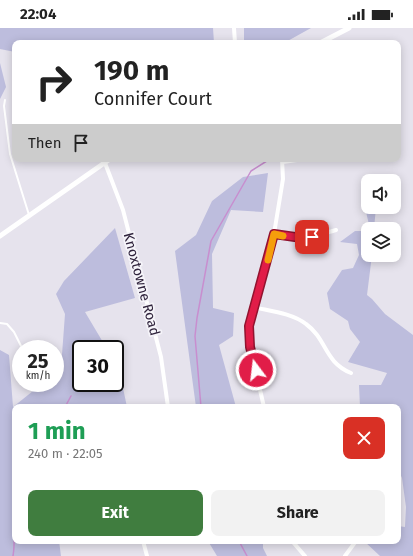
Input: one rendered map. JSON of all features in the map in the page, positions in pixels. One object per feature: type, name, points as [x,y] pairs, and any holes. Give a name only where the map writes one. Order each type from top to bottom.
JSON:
[{"type":"street","points":[[234,28],[236,40]]},
{"type":"street","points":[[326,40],[349,28]]},
{"type":"street","points":[[263,404],[250,347],[249,326],[274,234],[283,179],[282,162]]},
{"type":"street","points":[[0,236],[105,163]]},
{"type":"street","name":"Knoxtowne Road","points":[[105,163],[123,210],[161,357],[168,404]]},
{"type":"street","points":[[274,234],[302,238],[312,237],[336,230]]},
{"type":"street","points":[[253,307],[291,317],[305,323],[315,333],[339,368],[351,373]]},
{"type":"street","points":[[145,544],[147,556]]},
{"type":"street","points":[[294,544],[304,556]]},
{"type":"street","points":[[345,556],[354,544]]},
{"type":"lane","points":[[6,100],[4,106],[12,161]]},
{"type":"lane","points":[[12,162],[29,216]]},
{"type":"lane","points":[[0,323],[7,324],[14,332],[18,340]]},
{"type":"shaded area","points":[[0,28],[213,28],[214,40],[12,40],[12,51],[0,49]]},
{"type":"shaded area","points":[[244,28],[311,28],[289,40],[244,40]]},
{"type":"shaded area","points":[[0,63],[6,87],[0,99]]},
{"type":"shaded area","points":[[268,173],[263,212],[231,210],[212,254],[213,308],[234,313],[233,336],[219,345],[235,404],[196,404],[175,251],[196,235],[212,201],[243,177]]},
{"type":"shaded area","points":[[366,214],[375,214],[375,222],[368,222]]},
{"type":"shaded area","points":[[115,228],[135,298],[85,312],[102,340],[72,340],[72,392],[124,392],[126,404],[17,404],[32,392],[64,392],[63,340],[65,314],[56,294],[64,281]]},
{"type":"shaded area","points":[[355,231],[361,231],[361,262],[371,262],[367,295],[385,314],[413,335],[413,556],[380,556],[367,544],[401,544],[401,526],[405,527],[406,507],[401,476],[401,404],[360,404],[359,385],[381,385],[387,373],[348,362],[360,342],[350,329],[348,321],[330,309],[327,293],[342,270],[353,268],[359,255],[357,244],[340,242]]},
{"type":"shaded area","points":[[0,350],[9,355],[13,404],[12,544],[59,544],[61,556],[0,556]]},
{"type":"shaded area","points":[[210,544],[263,544],[263,548],[267,556],[217,556]]},
{"type":"waterway","points":[[201,404],[195,336],[211,241],[251,171],[265,162]]},
{"type":"waterway","points":[[67,404],[71,396]]},
{"type":"waterway","points":[[13,556],[14,544]]},
{"type":"waterway","points":[[241,544],[247,556]]},
{"type":"slow traffic","points":[[268,260],[274,234],[283,236]]},
{"type":"route","points":[[256,370],[250,347],[249,326],[274,234],[302,238],[312,237]]}]
